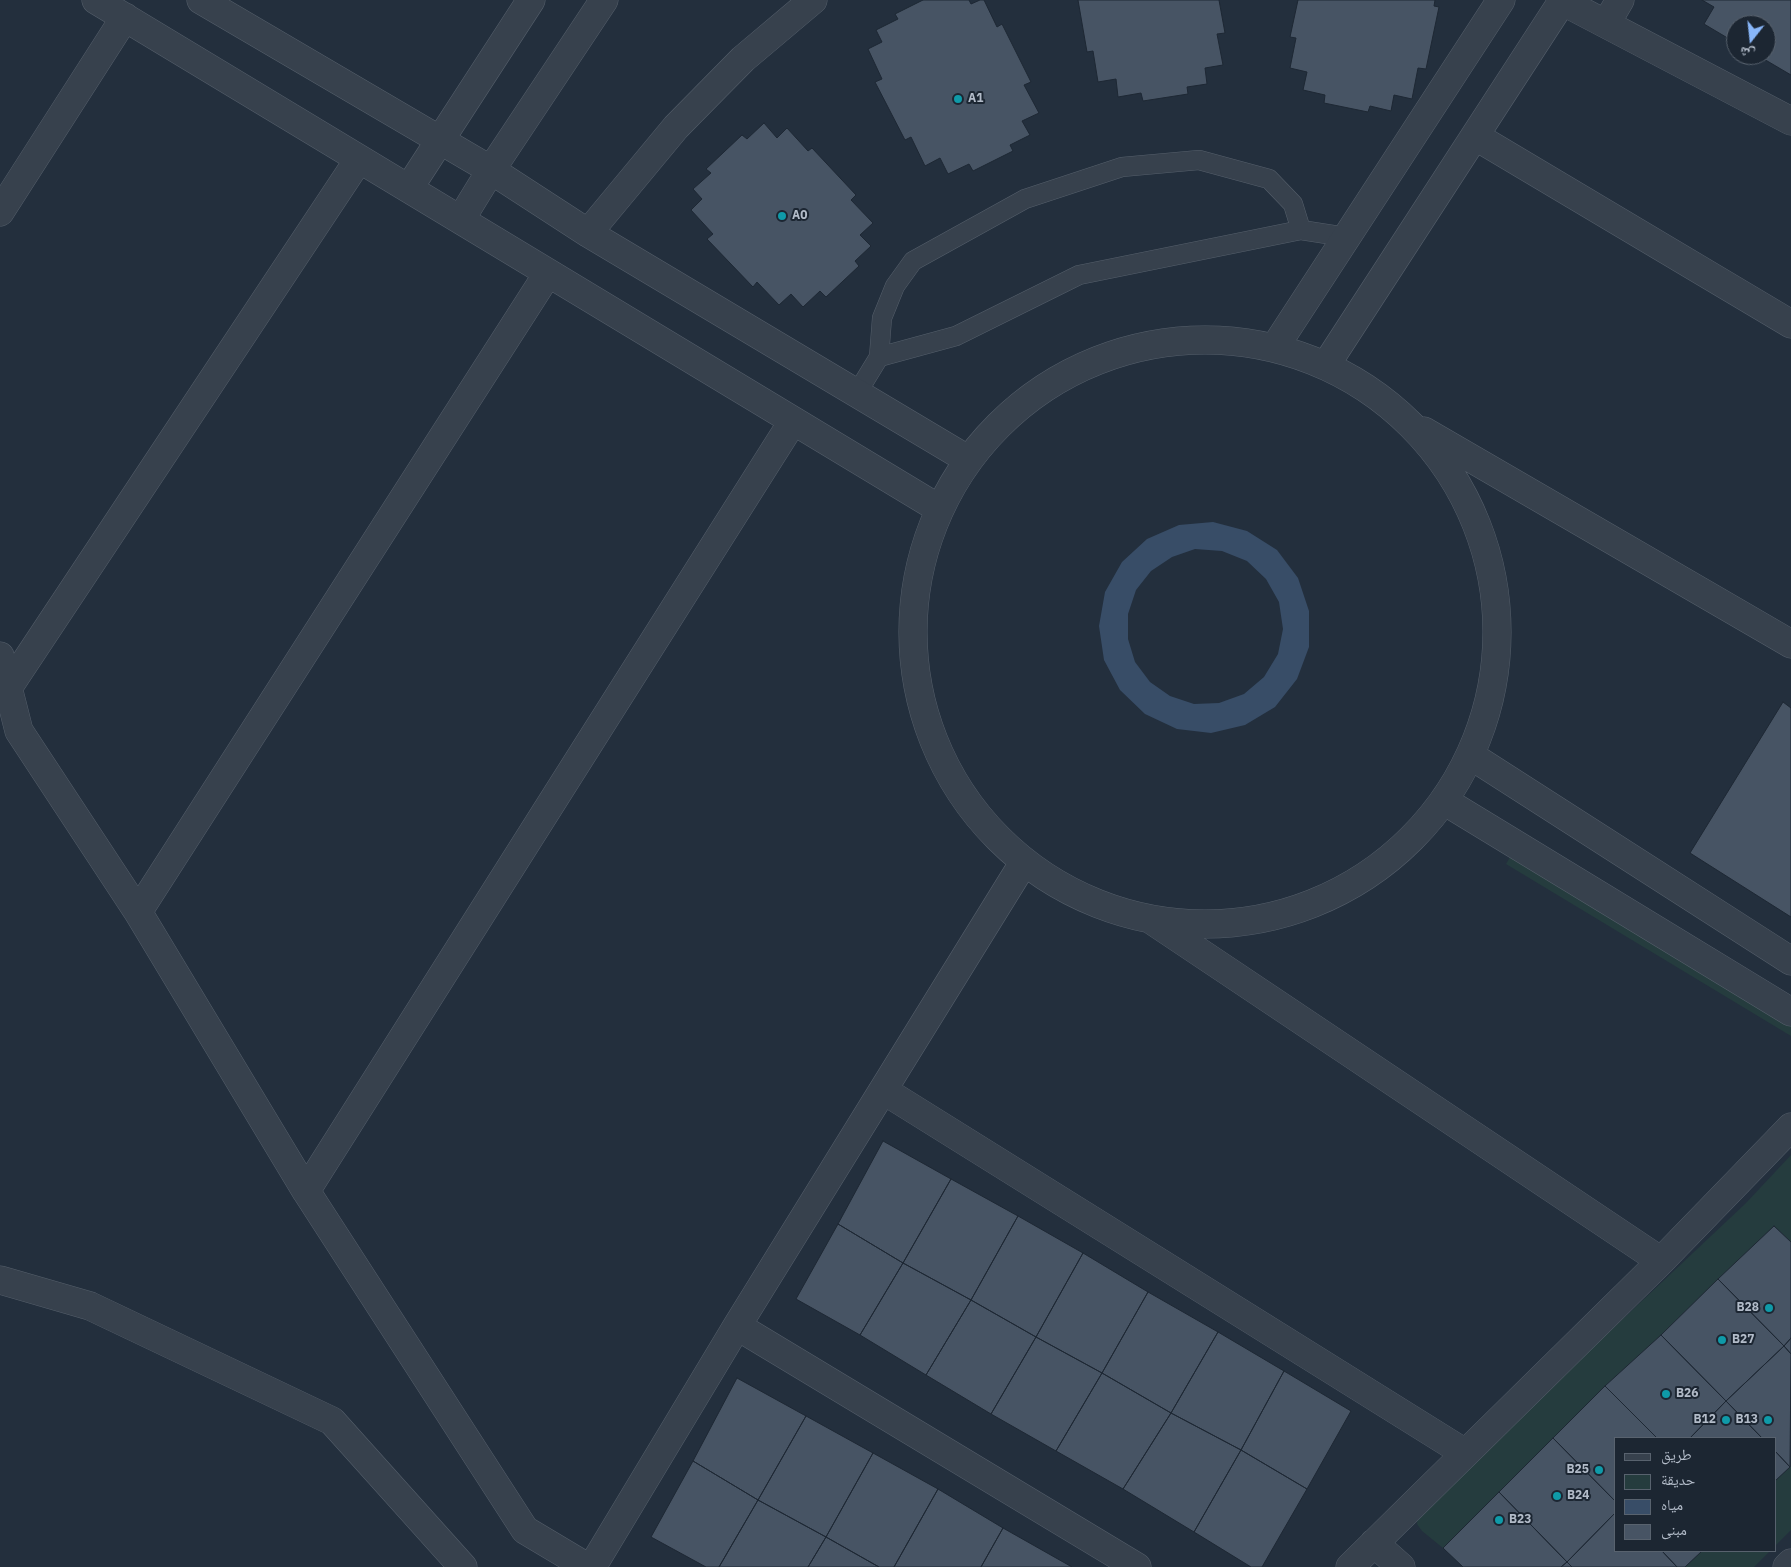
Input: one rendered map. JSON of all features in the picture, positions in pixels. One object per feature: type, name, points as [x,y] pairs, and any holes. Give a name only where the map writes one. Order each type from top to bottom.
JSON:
[{"type":"street","points":[[96,0],[938,508]]},
{"type":"street","points":[[201,0],[491,170],[588,233],[967,459]]},
{"type":"street","points":[[409,188],[531,0]]},
{"type":"street","points":[[461,220],[491,170],[604,0]]},
{"type":"street","points":[[1275,347],[1501,0]]},
{"type":"street","points":[[1326,365],[1563,0],[1791,121]]},
{"type":"street","points":[[1606,24],[1620,0]]},
{"type":"street","points":[[588,233],[676,127],[743,59],[809,1]]},
{"type":"street","points":[[0,212],[125,17]]},
{"type":"street","points":[[1475,136],[1791,324]]},
{"type":"street","points":[[8,688],[359,159]]},
{"type":"street","points":[[138,912],[548,273]]},
{"type":"street","points":[[1206,338],[1275,347],[1326,365],[1404,415],[1462,488],[1494,575],[1498,667],[1473,757],[1446,802],[1389,863],[1317,904],[1237,925],[1153,922],[1101,907],[1052,883],[1009,851],[950,778],[916,691],[912,598],[938,508],[967,459],[1014,408],[1072,370],[1137,346],[1206,338]]},
{"type":"street","points":[[306,1191],[793,421]]},
{"type":"street","points":[[1409,423],[1791,644]]},
{"type":"street","points":[[0,656],[19,730],[138,912],[306,1191],[525,1530],[587,1567]]},
{"type":"street","points":[[1473,757],[1791,961]]},
{"type":"street","points":[[1446,802],[1791,1012]]},
{"type":"street","points":[[592,1567],[737,1326],[1024,862]]},
{"type":"street","points":[[1153,922],[1661,1261]]},
{"type":"street","points":[[883,1090],[1465,1453]]},
{"type":"street","points":[[1350,1567],[1661,1261],[1791,1128]]},
{"type":"street","points":[[0,1280],[90,1306],[332,1421],[463,1567]]},
{"type":"street","points":[[737,1326],[1137,1567]]},
{"type":"street","points":[[1374,1543],[1401,1567]]},
{"type":"street","points":[[1787,1567],[1791,1563]]},
{"type":"lane","points":[[857,392],[879,357],[882,318],[895,286],[913,261],[1025,199],[1122,167],[1199,160],[1269,179],[1293,204],[1301,230]]},
{"type":"lane","points":[[879,357],[956,336],[1079,275],[1301,230],[1346,237]]},
{"type":"green space","points":[[1516,847],[1791,1013],[1791,1036],[1506,864]]},
{"type":"green space","points":[[1791,1155],[1791,1242],[1774,1226],[1443,1548],[1422,1531],[1417,1524],[1419,1511],[1746,1203]]},
{"type":"green space","points":[[1791,1466],[1791,1530],[1776,1545],[1776,1480]]},
{"type":"green space","points":[[1701,1552],[1769,1552],[1754,1567],[1685,1567]]},
{"type":"water","points":[[1213,522],[1247,531],[1277,550],[1298,578],[1309,611],[1309,647],[1297,679],[1275,707],[1245,725],[1211,733],[1177,729],[1145,714],[1120,690],[1104,660],[1099,626],[1105,592],[1122,562],[1147,539],[1179,525]],"holes":[[[1195,549],[1222,551],[1247,561],[1266,579],[1279,602],[1283,629],[1278,654],[1264,677],[1244,694],[1219,703],[1194,704],[1170,696],[1150,682],[1135,662],[1128,639],[1128,614],[1136,590],[1151,571],[1172,557]]]},
{"type":"building","name":"A1","points":[[923,0],[969,0],[971,4],[984,0],[997,27],[1002,24],[1031,82],[1024,85],[1039,113],[1022,121],[1030,135],[1010,145],[1013,151],[973,171],[969,164],[948,174],[940,158],[925,166],[911,137],[905,140],[875,82],[882,79],[868,49],[882,42],[876,30],[898,19],[895,14]]},
{"type":"building","points":[[1078,0],[1219,0],[1225,33],[1217,34],[1223,65],[1205,68],[1207,84],[1187,87],[1188,94],[1143,101],[1141,93],[1118,97],[1116,79],[1098,82],[1093,51],[1087,52]]},
{"type":"building","points":[[1298,0],[1435,0],[1434,6],[1439,7],[1426,69],[1418,68],[1412,99],[1394,95],[1391,111],[1370,106],[1368,112],[1324,103],[1325,95],[1303,90],[1307,72],[1290,68],[1296,38],[1290,37]]},
{"type":"building","points":[[1702,0],[1791,0],[1791,75],[1774,65],[1776,65],[1776,15],[1726,15],[1726,37],[1704,24],[1714,7]]},
{"type":"building","name":"A0","points":[[764,123],[777,138],[787,128],[808,151],[812,148],[856,195],[851,200],[873,223],[860,235],[871,246],[855,261],[859,266],[826,297],[820,291],[803,307],[791,294],[779,305],[757,282],[753,287],[707,239],[713,234],[691,210],[702,199],[693,189],[711,173],[706,169],[742,135],[747,139]]},
{"type":"building","points":[[1783,702],[1791,708],[1791,917],[1690,853]]},
{"type":"building","points":[[883,1141],[951,1179],[903,1263],[838,1224]]},
{"type":"building","points":[[951,1179],[1018,1216],[971,1300],[903,1263]]},
{"type":"building","points":[[1018,1216],[1083,1253],[1036,1337],[971,1300]]},
{"type":"building","points":[[838,1224],[903,1263],[860,1335],[796,1299]]},
{"type":"building","name":"B28","points":[[1774,1226],[1791,1242],[1791,1338],[1784,1346],[1718,1279]]},
{"type":"building","points":[[1083,1253],[1148,1292],[1102,1373],[1036,1337]]},
{"type":"building","points":[[903,1263],[971,1300],[926,1375],[860,1335]]},
{"type":"building","name":"B27","points":[[1718,1279],[1784,1346],[1726,1401],[1661,1335]]},
{"type":"building","points":[[1148,1292],[1218,1332],[1171,1413],[1102,1373]]},
{"type":"building","points":[[971,1300],[1036,1337],[991,1414],[926,1375]]},
{"type":"building","points":[[1218,1332],[1284,1371],[1241,1450],[1171,1413]]},
{"type":"building","name":"B26","points":[[1661,1335],[1726,1401],[1691,1437],[1656,1437],[1605,1386]]},
{"type":"building","points":[[1036,1337],[1102,1373],[1056,1451],[991,1414]]},
{"type":"building","points":[[1791,1338],[1791,1354],[1784,1346]]},
{"type":"building","name":"B13","points":[[1784,1346],[1791,1354],[1790,1467],[1776,1452],[1776,1437],[1761,1437],[1726,1401]]},
{"type":"building","points":[[1284,1371],[1351,1411],[1307,1489],[1241,1450]]},
{"type":"building","points":[[1102,1373],[1171,1413],[1123,1489],[1056,1451]]},
{"type":"building","points":[[737,1378],[806,1416],[758,1500],[693,1461]]},
{"type":"building","name":"B25","points":[[1605,1386],[1656,1437],[1614,1437],[1614,1500],[1553,1438]]},
{"type":"building","name":"B12","points":[[1726,1401],[1761,1437],[1691,1437]]},
{"type":"building","points":[[1171,1413],[1241,1450],[1194,1532],[1123,1489]]},
{"type":"building","points":[[806,1416],[873,1453],[826,1537],[758,1500]]},
{"type":"building","name":"B24","points":[[1553,1438],[1614,1500],[1614,1514],[1567,1562],[1499,1492]]},
{"type":"building","points":[[1241,1450],[1307,1489],[1262,1567],[1251,1567],[1194,1532]]},
{"type":"building","points":[[1776,1452],[1790,1467],[1776,1480]]},
{"type":"building","points":[[873,1453],[938,1489],[894,1567],[879,1567],[826,1537]]},
{"type":"building","points":[[693,1461],[758,1500],[719,1567],[706,1567],[651,1537]]},
{"type":"building","points":[[938,1489],[1003,1528],[981,1567],[894,1567]]},
{"type":"building","name":"B23","points":[[1499,1492],[1567,1562],[1561,1567],[1463,1567],[1443,1548]]},
{"type":"building","points":[[758,1500],[826,1537],[808,1567],[719,1567]]},
{"type":"building","points":[[1614,1514],[1614,1552],[1663,1552],[1677,1567],[1572,1567],[1567,1562]]},
{"type":"building","points":[[1003,1528],[1072,1567],[981,1567]]},
{"type":"building","points":[[826,1537],[879,1567],[808,1567]]},
{"type":"building","points":[[1663,1552],[1701,1552],[1685,1567],[1677,1567]]},
{"type":"building","points":[[1567,1562],[1572,1567],[1561,1567]]},
{"type":"place","name":"A1","points":[[958,99]]},
{"type":"place","name":"A0","points":[[782,216]]},
{"type":"place","name":"B28","points":[[1769,1308]]},
{"type":"place","name":"B27","points":[[1722,1340]]},
{"type":"place","name":"B26","points":[[1666,1394]]},
{"type":"place","name":"B12","points":[[1726,1420]]},
{"type":"place","name":"B13","points":[[1768,1420]]},
{"type":"place","name":"B25","points":[[1599,1470]]},
{"type":"place","name":"B24","points":[[1557,1496]]},
{"type":"place","name":"B23","points":[[1499,1520]]}]
